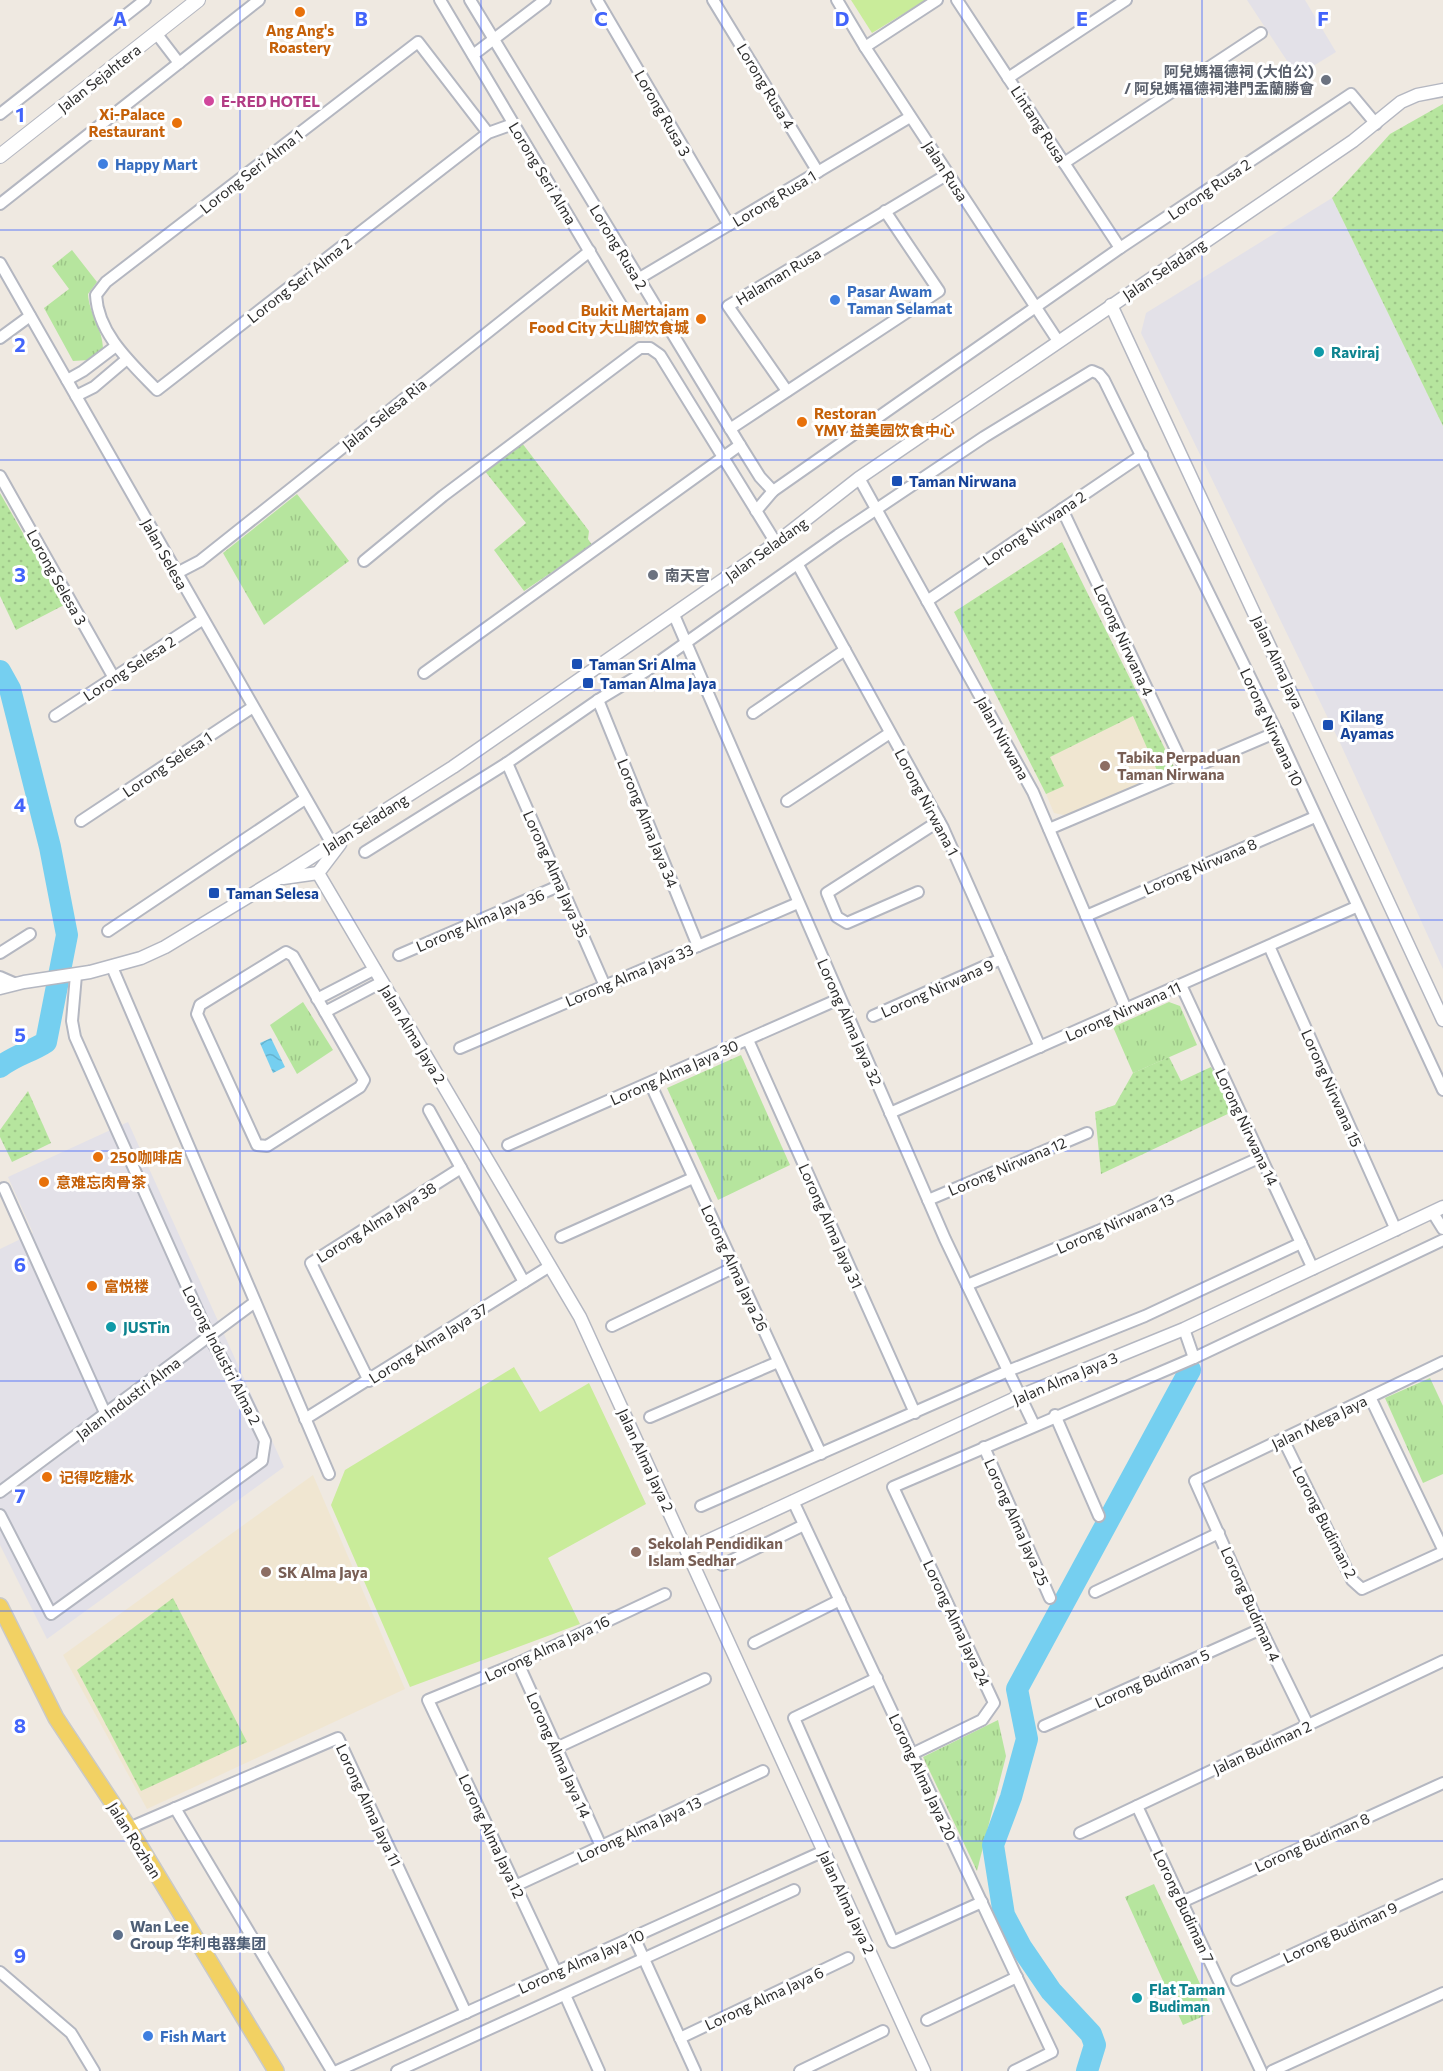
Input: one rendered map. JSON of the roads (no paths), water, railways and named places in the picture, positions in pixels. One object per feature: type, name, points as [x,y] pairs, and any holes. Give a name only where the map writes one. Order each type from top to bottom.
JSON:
[{"type":"main road","name":"Jalan Sejahtera","points":[[0,156],[198,0]]},
{"type":"main road","name":"Jalan Rozhan","points":[[0,1606],[56,1718],[129,1828],[276,2071]]},
{"type":"street","points":[[0,114],[145,0]]},
{"type":"street","points":[[0,204],[259,0]]},
{"type":"street","name":"Lorong Seri Alma","points":[[440,0],[626,313],[634,321],[645,322],[660,314]]},
{"type":"street","name":"Lorong Rusa 2","points":[[470,0],[730,429],[760,477],[773,492]]},
{"type":"street","points":[[473,55],[545,0]]},
{"type":"street","name":"Lorong Rusa 3","points":[[597,0],[729,225]]},
{"type":"street","name":"Lorong Rusa 4","points":[[713,0],[818,172]]},
{"type":"street","name":"Jalan Rusa","points":[[837,0],[910,117],[1058,341]]},
{"type":"street","points":[[865,47],[937,0]]},
{"type":"street","name":"Lintang Rusa","points":[[957,0],[1120,248]]},
{"type":"street","points":[[1008,78],[1126,0]]},
{"type":"street","points":[[156,33],[179,63]]},
{"type":"street","points":[[1064,163],[1261,33]]},
{"type":"street","name":"Lorong Seri Alma 1","points":[[116,346],[97,309],[96,295],[106,282],[418,42],[488,133]]},
{"type":"street","name":"Jalan Seladang","points":[[0,988],[112,967],[165,946],[279,878],[453,767],[674,615],[776,543],[859,478],[1376,124],[1401,102],[1417,95],[1443,90]]},
{"type":"street","name":"Lorong Rusa 2","points":[[1035,308],[1120,248],[1351,94],[1376,124]]},
{"type":"street","name":"Lorong Rusa 1","points":[[638,279],[910,117]]},
{"type":"street","points":[[488,133],[513,124]]},
{"type":"street","name":"Lorong Seri Alma 2","points":[[116,346],[157,390],[488,133]]},
{"type":"street","name":"Halaman Rusa","points":[[787,391],[729,306],[948,174]]},
{"type":"street","points":[[730,429],[939,291],[885,211]]},
{"type":"street","name":"Jalan Selesa Ria","points":[[177,573],[200,561],[590,251]]},
{"type":"street","name":"Jalan Selesa","points":[[0,263],[332,844]]},
{"type":"street","name":"Jalan Alma Jaya","points":[[1111,305],[1443,1020]]},
{"type":"street","points":[[756,511],[773,492],[1035,308]]},
{"type":"street","points":[[0,338],[30,315]]},
{"type":"street","points":[[660,355],[678,344]]},
{"type":"street","points":[[67,380],[116,346]]},
{"type":"street","points":[[364,561],[443,496],[640,348],[650,348],[660,355],[776,543]]},
{"type":"street","points":[[76,396],[94,387],[127,359]]},
{"type":"street","name":"Jalan Seladang","points":[[365,852],[507,763],[984,437],[1092,371]]},
{"type":"street","name":"Lorong Nirwana 10","points":[[1092,371],[1104,380],[1142,455],[1277,732],[1356,907],[1443,1090]]},
{"type":"street","points":[[424,673],[740,445]]},
{"type":"street","name":"Lorong Nirwana 2","points":[[927,601],[1142,455]]},
{"type":"street","name":"Lorong Selesa 3","points":[[0,476],[114,678]]},
{"type":"street","name":"Jalan Nirwana","points":[[859,478],[1033,792],[1126,1009]]},
{"type":"street","name":"Lorong Nirwana 4","points":[[1062,509],[1186,771]]},
{"type":"street","name":"Lorong Nirwana 1","points":[[798,565],[939,821],[1040,1047]]},
{"type":"street","name":"Lorong Alma Jaya 32","points":[[674,615],[928,1200],[1034,1425]]},
{"type":"street","name":"Lorong Selesa 2","points":[[55,716],[202,620]]},
{"type":"street","points":[[753,713],[845,650]]},
{"type":"street","name":"Lorong Alma Jaya 34","points":[[598,700],[699,946]]},
{"type":"street","name":"Lorong Selesa 1","points":[[81,821],[253,707]]},
{"type":"street","points":[[1049,829],[1277,732]]},
{"type":"street","points":[[787,801],[890,733]]},
{"type":"street","name":"Lorong Alma Jaya 35","points":[[507,763],[606,986]]},
{"type":"street","points":[[108,931],[306,800]]},
{"type":"street","name":"Lorong Nirwana 8","points":[[1086,915],[1315,817]]},
{"type":"street","points":[[918,892],[847,923],[837,917],[827,893],[939,821]]},
{"type":"street","points":[[279,878],[318,873],[335,848],[351,832]]},
{"type":"street","name":"Jalan Alma Jaya 2","points":[[318,873],[579,1317],[688,1550],[924,2071]]},
{"type":"street","name":"Lorong Alma Jaya 36","points":[[399,954],[561,885]]},
{"type":"street","name":"Lorong Alma Jaya 33","points":[[460,1048],[798,903]]},
{"type":"street","name":"Lorong Nirwana 11","points":[[890,1113],[1356,907]]},
{"type":"street","points":[[0,953],[30,934]]},
{"type":"street","name":"Lorong Nirwana 15","points":[[1269,946],[1396,1230]]},
{"type":"street","points":[[286,952],[293,956],[318,999],[364,1080],[360,1087],[267,1146],[258,1145],[197,1014],[200,1005],[286,952]]},
{"type":"street","name":"Lorong Nirwana 9","points":[[873,1016],[1001,959]]},
{"type":"street","points":[[112,967],[329,1474]]},
{"type":"street","points":[[318,999],[375,969]]},
{"type":"street","name":"Lorong Industri Alma 2","points":[[0,1515],[51,1614],[262,1461],[265,1441],[242,1393],[210,1338],[75,1037],[72,1021],[71,975]]},
{"type":"street","points":[[0,977],[20,983]]},
{"type":"street","points":[[325,1012],[382,981]]},
{"type":"street","name":"Lorong Nirwana 14","points":[[1181,985],[1313,1269]]},
{"type":"street","name":"Lorong Alma Jaya 30","points":[[508,1145],[839,999]]},
{"type":"street","name":"Lorong Alma Jaya 31","points":[[748,1040],[915,1413]]},
{"type":"street","name":"Lorong Alma Jaya 26","points":[[650,1083],[821,1454]]},
{"type":"street","points":[[429,1110],[524,1282]]},
{"type":"street","name":"Lorong Nirwana 12","points":[[928,1200],[1087,1133]]},
{"type":"street","name":"Lorong Nirwana 13","points":[[967,1285],[1098,1232],[1261,1157]]},
{"type":"street","name":"Lorong Alma Jaya 38","points":[[369,1381],[311,1263],[461,1168]]},
{"type":"street","points":[[561,1237],[693,1178]]},
{"type":"street","points":[[4,1188],[106,1415]]},
{"type":"street","points":[[1438,1210],[1443,1229]]},
{"type":"street","name":"Jalan Alma Jaya 3","points":[[688,1550],[1020,1396],[1184,1329],[1438,1210]]},
{"type":"street","name":"Jalan Alma Jaya 3","points":[[893,1486],[1054,1415],[1194,1358],[1443,1240]]},
{"type":"street","name":"Jalan Alma Jaya 3","points":[[701,1506],[1008,1371],[1144,1316],[1301,1243]]},
{"type":"street","name":"Lorong Alma Jaya 37","points":[[305,1419],[550,1266]]},
{"type":"street","points":[[612,1326],[735,1267]]},
{"type":"street","name":"Jalan Industri Alma","points":[[0,1492],[210,1338],[255,1302]]},
{"type":"street","points":[[1184,1329],[1194,1358]]},
{"type":"street","points":[[650,1416],[778,1362]]},
{"type":"street","name":"Jalan Mega Jaya","points":[[1195,1481],[1370,1397],[1442,1366]]},
{"type":"street","points":[[1370,1397],[1443,1551]]},
{"type":"street","points":[[1054,1415],[1099,1516]]},
{"type":"street","name":"Lorong Budiman 2","points":[[1283,1439],[1352,1580],[1362,1589],[1443,1551]]},
{"type":"street","name":"Lorong Alma Jaya 25","points":[[984,1447],[1050,1598]]},
{"type":"street","name":"Lorong Budiman 4","points":[[1195,1481],[1261,1629],[1308,1725]]},
{"type":"street","name":"Lorong Alma Jaya 24","points":[[893,1486],[994,1702],[982,1720],[912,1754]]},
{"type":"street","name":"Lorong Alma Jaya 20","points":[[794,1501],[1052,2052],[1014,2071]]},
{"type":"street","points":[[722,1565],[804,1525]]},
{"type":"street","points":[[1095,1592],[1220,1533]]},
{"type":"street","name":"Lorong Alma Jaya 16","points":[[428,1700],[518,1663],[665,1594]]},
{"type":"street","points":[[754,1643],[840,1600]]},
{"type":"street","name":"Lorong Budiman 5","points":[[1044,1726],[1261,1629]]},
{"type":"street","name":"Jalan Budiman 2","points":[[1080,1833],[1443,1661]]},
{"type":"street","name":"Lorong Alma Jaya 14","points":[[518,1663],[601,1846]]},
{"type":"street","name":"Jalan Alma Jaya 2","points":[[877,1678],[794,1718],[893,1942],[982,1902]]},
{"type":"street","points":[[556,1748],[705,1679]]},
{"type":"street","name":"Lorong Alma Jaya 12","points":[[428,1700],[556,1972]]},
{"type":"street","name":"Lorong Alma Jaya 11","points":[[129,1828],[338,1738],[466,2013]]},
{"type":"street","name":"Lorong Alma Jaya 13","points":[[515,1886],[763,1771]]},
{"type":"street","name":"Lorong Budiman 8","points":[[1182,1902],[1443,1784]]},
{"type":"street","name":"Lorong Budiman 7","points":[[1137,1806],[1261,2071]]},
{"type":"street","points":[[175,1808],[332,2071]]},
{"type":"street","name":"Lorong Alma Jaya 10","points":[[337,2071],[824,1851]]},
{"type":"street","name":"Lorong Budiman 9","points":[[1237,1980],[1443,1885]]},
{"type":"street","name":"Lorong Alma Jaya 10","points":[[397,2071],[794,1890]]},
{"type":"street","points":[[634,1937],[695,2071]]},
{"type":"street","name":"Lorong Alma Jaya 6","points":[[680,2038],[848,1958]]},
{"type":"street","points":[[0,1972],[71,2033],[94,2071]]},
{"type":"street","points":[[927,2020],[1017,1977]]},
{"type":"street","points":[[1272,2071],[1443,1993]]},
{"type":"street","points":[[566,1995],[599,2071]]},
{"type":"street","points":[[800,2071],[883,2031]]},
{"type":"water","points":[[271,1038],[285,1067],[273,1073],[260,1043]]},
{"type":"waterway","points":[[0,671],[10,689],[50,847],[67,935],[46,1042],[0,1067]]},
{"type":"waterway","points":[[1087,2071],[1095,2045],[1091,2034],[1051,1991],[1021,1947],[1004,1915],[993,1845],[1011,1797],[1027,1739],[1017,1689],[1190,1370]]},
{"type":"place","name":"Ang Ang's Roastery","points":[[300,12]]},
{"type":"place","name":"阿兒媽福德祠 (大伯公) / 阿兒媽福德祠港門盂蘭勝會","points":[[1326,80]]},
{"type":"place","name":"E-RED HOTEL","points":[[209,101]]},
{"type":"place","name":"Xi-Palace Restaurant","points":[[177,123]]},
{"type":"place","name":"Happy Mart","points":[[103,164]]},
{"type":"place","name":"Pasar Awam Taman Selamat","points":[[835,300]]},
{"type":"place","name":"Bukit Mertajam Food City 大山脚饮食城","points":[[701,319]]},
{"type":"place","name":"Raviraj","points":[[1319,352]]},
{"type":"place","name":"Restoran YMY 益美园饮食中心","points":[[802,422]]},
{"type":"place","name":"Taman Nirwana","points":[[897,481]]},
{"type":"place","name":"南天宫","points":[[653,575]]},
{"type":"place","name":"Taman Sri Alma","points":[[577,664]]},
{"type":"place","name":"Taman Alma Jaya","points":[[588,683]]},
{"type":"place","name":"Kilang Ayamas","points":[[1328,725]]},
{"type":"place","name":"Tabika Perpaduan Taman Nirwana","points":[[1105,766]]},
{"type":"place","name":"Taman Selesa","points":[[214,893]]},
{"type":"place","name":"250咖啡店","points":[[98,1157]]},
{"type":"place","name":"意难忘肉骨茶","points":[[44,1182]]},
{"type":"place","name":"富悦楼","points":[[92,1286]]},
{"type":"place","name":"JUSTin","points":[[111,1327]]},
{"type":"place","name":"记得吃糖水","points":[[47,1477]]},
{"type":"place","name":"Sekolah Pendidikan Islam Sedhar","points":[[636,1552]]},
{"type":"place","name":"SK Alma Jaya","points":[[266,1572]]},
{"type":"place","name":"Wan Lee Group 华利电器集团","points":[[118,1935]]},
{"type":"place","name":"Flat Taman Budiman","points":[[1137,1998]]},
{"type":"place","name":"Fish Mart","points":[[148,2036]]}]
